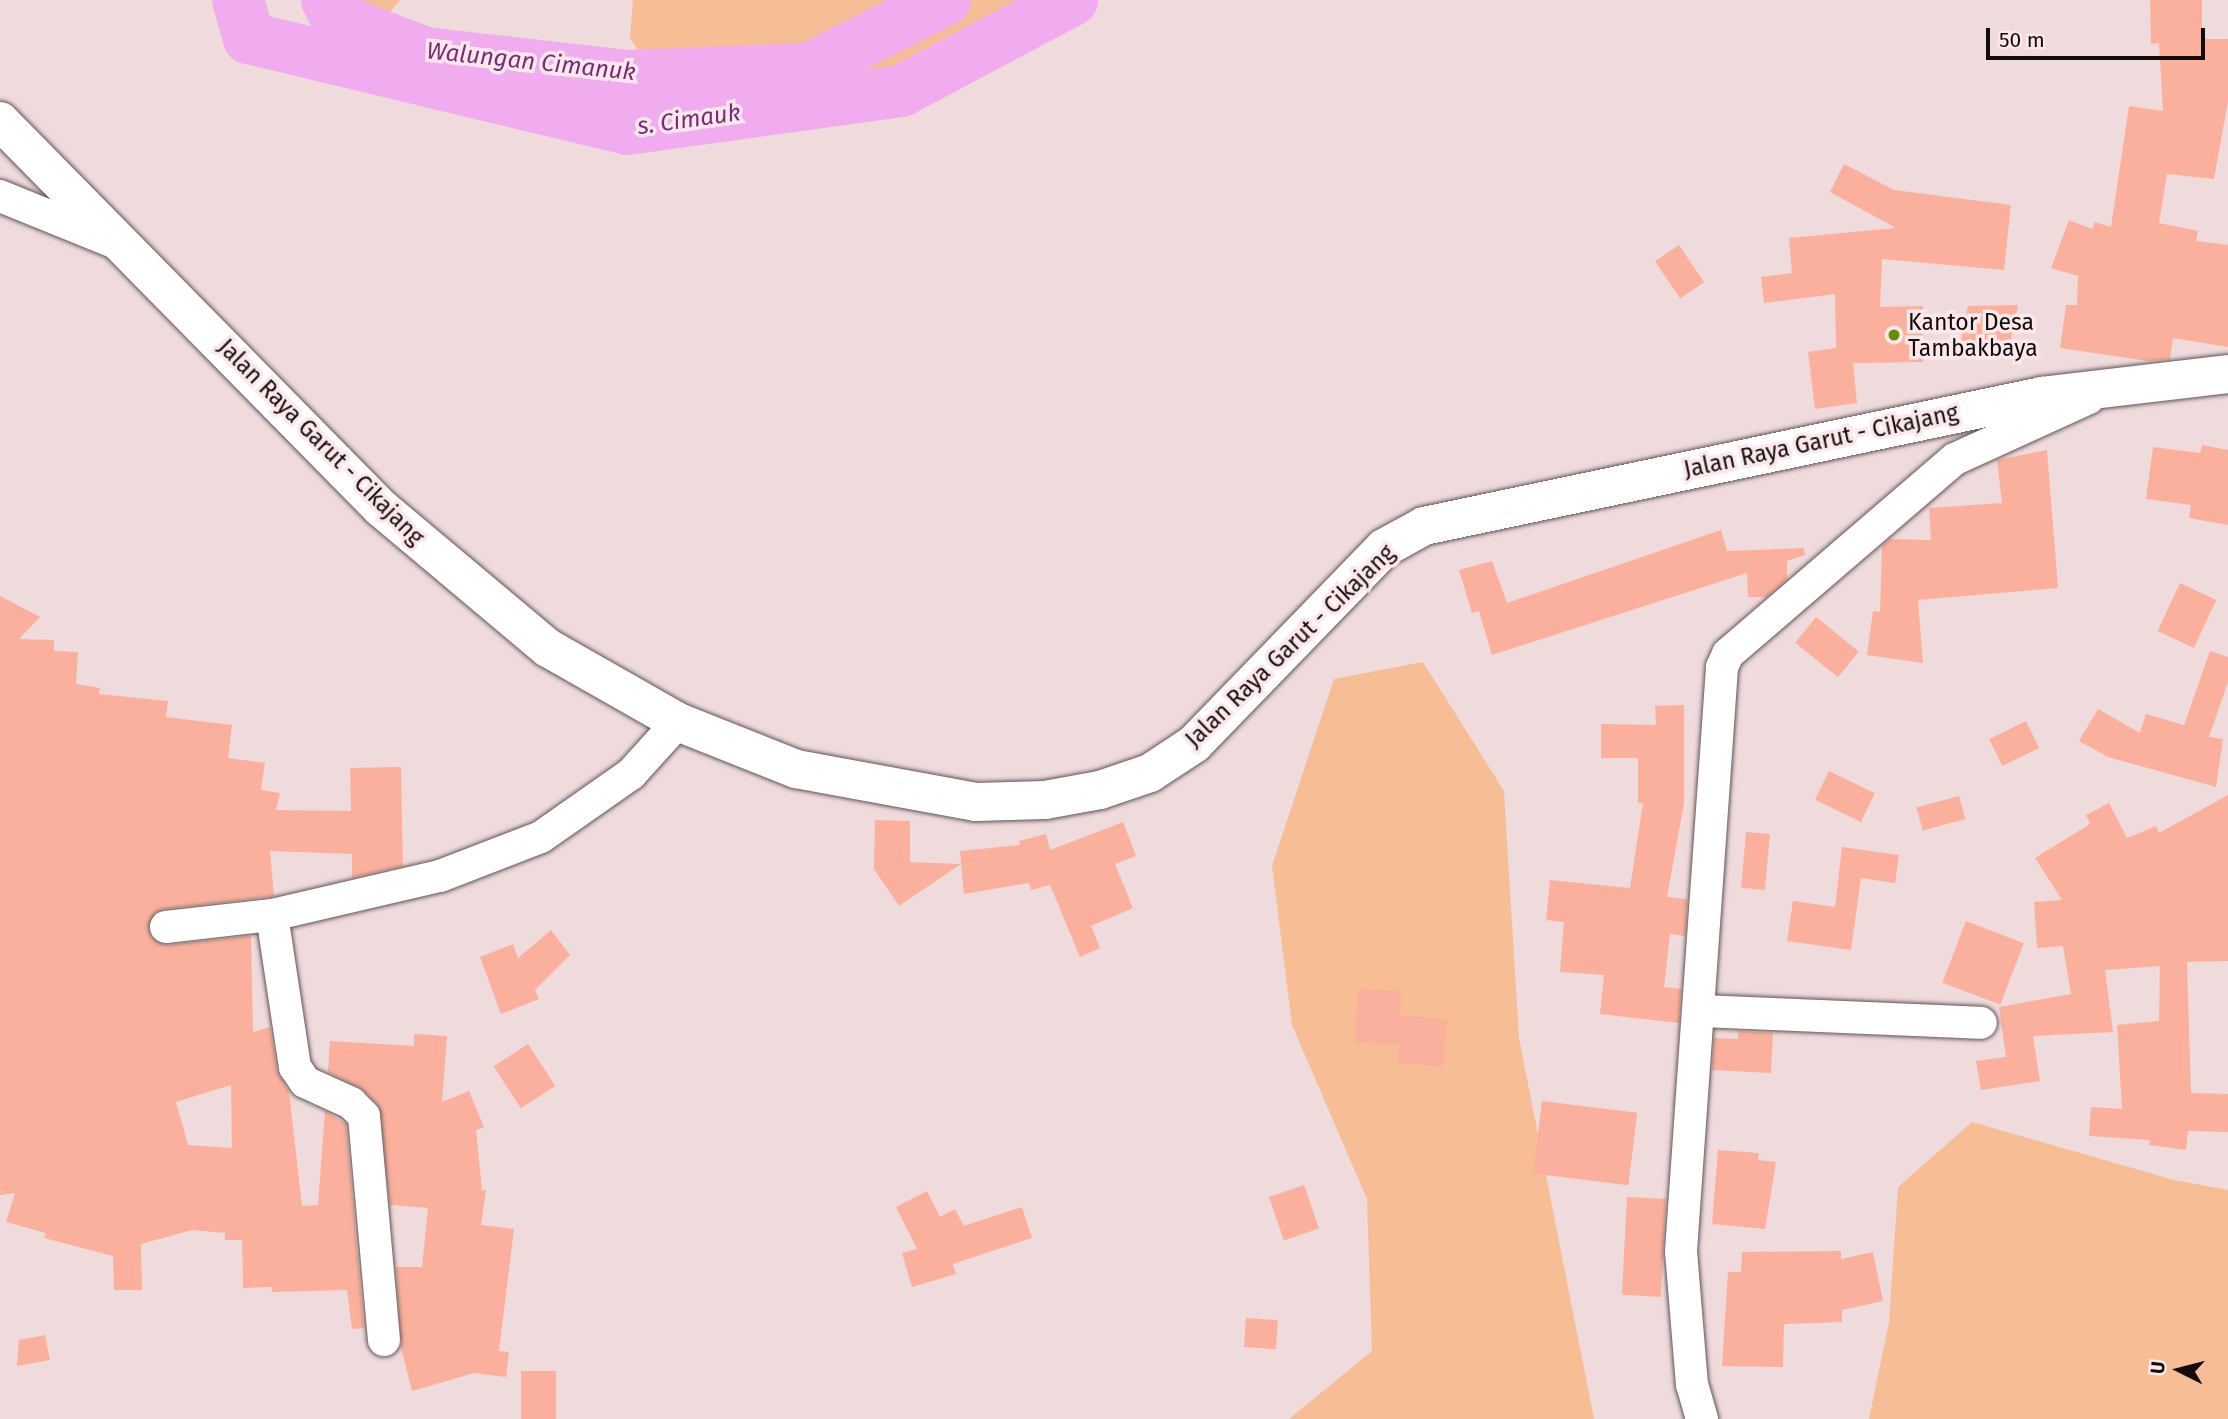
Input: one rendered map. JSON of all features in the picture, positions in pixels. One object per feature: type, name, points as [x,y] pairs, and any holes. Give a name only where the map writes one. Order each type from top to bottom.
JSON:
[{"type":"main road","name":"Jalan Raya Garut - Cikajang","points":[[0,121],[129,248],[381,508],[548,648],[678,722],[796,769],[916,794],[976,802],[1017,801],[1100,790],[1150,774],[1194,744],[1384,548],[1424,526],[1956,413],[2124,385],[2228,374]]},
{"type":"street","points":[[0,196],[129,248]]},
{"type":"street","points":[[1702,1419],[1692,1385],[1681,1251],[1700,1011],[1718,684],[1728,654],[1955,459],[2124,385]]},
{"type":"street","points":[[166,927],[272,915],[440,876],[541,837],[631,774],[678,722]]},
{"type":"street","points":[[272,915],[295,1067],[305,1082],[352,1104],[364,1116],[384,1340]]},
{"type":"street","points":[[1700,1011],[1981,1023]]},
{"type":"shaded area","points":[[343,0],[400,0],[386,17]]},
{"type":"shaded area","points":[[633,0],[1035,0],[906,68],[776,87],[662,95],[630,37]]},
{"type":"shaded area","points":[[1423,662],[1504,791],[1519,1038],[1594,1419],[1289,1419],[1372,1351],[1367,1199],[1292,1025],[1272,866],[1334,679]]},
{"type":"shaded area","points":[[1972,1122],[2174,1180],[2228,1190],[2228,1419],[1869,1419],[1889,1322],[1898,1187]]},
{"type":"building","points":[[2150,0],[2202,0],[2202,39],[2228,39],[2228,101],[2214,179],[2167,174],[2159,223],[2198,231],[2196,241],[2228,245],[2228,347],[2173,338],[2170,359],[2148,361],[2060,348],[2066,305],[2077,305],[2078,276],[2051,268],[2069,220],[2092,229],[2095,222],[2111,227],[2129,106],[2163,111],[2159,43],[2151,44]]},
{"type":"building","points":[[1844,164],[1894,190],[2011,205],[2004,270],[1882,259],[1880,307],[1923,306],[1923,362],[1853,363],[1857,403],[1815,409],[1808,352],[1836,348],[1835,294],[1764,303],[1761,277],[1792,273],[1789,238],[1896,228],[1830,192]]},
{"type":"building","points":[[1679,245],[1704,282],[1680,299],[1655,261]]},
{"type":"building","points":[[2018,305],[2008,355],[1960,345],[1968,306]]},
{"type":"building","points":[[2202,445],[2228,450],[2228,525],[2189,518],[2191,505],[2146,499],[2153,447],[2200,453]]},
{"type":"building","points":[[2047,450],[2058,588],[1918,600],[1923,663],[1867,655],[1873,611],[1880,612],[1882,546],[1890,539],[1931,540],[1929,508],[2002,503],[1997,460]]},
{"type":"building","points":[[1721,530],[1727,551],[1804,548],[1805,555],[1787,561],[1787,579],[1767,597],[1748,597],[1747,573],[1492,655],[1479,611],[1472,613],[1459,570],[1492,561],[1507,603]]},
{"type":"building","points":[[2180,583],[2216,600],[2194,648],[2158,631]]},
{"type":"building","points":[[0,596],[40,617],[19,639],[54,640],[54,651],[78,652],[76,684],[100,688],[99,694],[168,701],[166,717],[232,725],[228,758],[265,763],[261,790],[280,793],[276,810],[351,811],[350,768],[401,767],[403,866],[352,878],[352,854],[270,851],[274,896],[164,909],[155,913],[148,928],[152,938],[167,945],[251,936],[253,1032],[270,1027],[277,1070],[289,1092],[302,1206],[318,1205],[325,1111],[346,1124],[364,1328],[352,1329],[347,1290],[272,1292],[272,1287],[243,1288],[242,1240],[225,1240],[225,1233],[192,1230],[141,1244],[142,1290],[114,1290],[113,1256],[44,1238],[46,1233],[6,1222],[15,1193],[0,1195]],"holes":[[[231,1085],[232,1148],[188,1145],[176,1102]]]},
{"type":"building","points":[[1816,617],[1859,652],[1838,677],[1795,643]]},
{"type":"building","points":[[2210,651],[2228,657],[2228,682],[2209,737],[2223,739],[2216,787],[2108,757],[2079,741],[2098,709],[2140,733],[2146,714],[2184,725]]},
{"type":"building","points":[[1684,705],[1684,803],[1667,897],[1687,899],[1685,936],[1670,934],[1664,987],[1681,989],[1679,1023],[1600,1014],[1604,975],[1560,972],[1564,922],[1546,920],[1550,880],[1630,888],[1643,803],[1638,803],[1638,758],[1601,758],[1601,724],[1656,725],[1655,706]]},
{"type":"building","points":[[2026,721],[2039,748],[2002,766],[1989,739]]},
{"type":"building","points":[[1829,771],[1875,793],[1861,822],[1815,800]]},
{"type":"building","points":[[2228,795],[2228,961],[2187,962],[2191,1093],[2228,1094],[2228,1132],[2188,1131],[2186,1150],[2149,1145],[2150,1140],[2089,1136],[2091,1107],[2122,1109],[2117,1025],[2159,1021],[2160,966],[2105,970],[2113,1032],[2033,1036],[2040,1081],[1981,1090],[1976,1061],[2006,1057],[1999,1007],[2071,994],[2063,946],[2037,948],[2034,902],[2062,900],[2035,858],[2090,824],[2086,815],[2109,803],[2127,838],[2156,826],[2159,833]]},
{"type":"building","points":[[1959,796],[1965,819],[1923,831],[1916,807]]},
{"type":"building","points":[[875,820],[910,821],[910,862],[961,864],[899,906],[874,869]]},
{"type":"building","points":[[1123,822],[1136,856],[1115,864],[1133,908],[1091,926],[1100,948],[1080,957],[1050,885],[1031,890],[1029,883],[964,894],[960,851],[1020,845],[1019,841],[1046,834],[1050,850]]},
{"type":"building","points":[[1746,832],[1770,834],[1765,890],[1741,888]]},
{"type":"building","points":[[1842,847],[1899,855],[1895,883],[1861,878],[1851,950],[1787,941],[1793,901],[1835,907]]},
{"type":"building","points":[[1966,921],[2024,943],[2000,1005],[1942,983]]},
{"type":"building","points":[[551,930],[570,955],[535,990],[539,999],[501,1014],[480,957],[513,944],[518,958]]},
{"type":"building","points":[[1358,989],[1401,991],[1400,1015],[1447,1019],[1443,1067],[1398,1063],[1399,1045],[1355,1042]]},
{"type":"building","points":[[1738,1031],[1773,1033],[1771,1073],[1712,1070],[1714,1038],[1738,1039]]},
{"type":"building","points":[[414,1034],[447,1036],[442,1102],[469,1091],[484,1127],[476,1130],[482,1190],[486,1190],[481,1225],[514,1229],[499,1351],[509,1352],[506,1377],[474,1373],[412,1391],[401,1348],[396,1267],[422,1267],[428,1208],[390,1205],[378,1104],[359,1087],[328,1072],[330,1041],[414,1046]]},
{"type":"building","points":[[528,1044],[555,1086],[521,1108],[494,1066]]},
{"type":"building","points":[[1542,1101],[1637,1113],[1628,1185],[1533,1173]]},
{"type":"building","points":[[1718,1150],[1759,1153],[1758,1160],[1776,1162],[1765,1229],[1712,1224]]},
{"type":"building","points":[[1304,1185],[1319,1228],[1284,1241],[1269,1197]]},
{"type":"building","points":[[927,1191],[940,1217],[955,1209],[964,1226],[1022,1207],[1032,1238],[953,1264],[956,1274],[912,1287],[902,1253],[917,1249],[896,1207]]},
{"type":"building","points":[[1627,1197],[1666,1199],[1661,1297],[1622,1295]]},
{"type":"building","points":[[1841,1251],[1841,1259],[1873,1252],[1883,1301],[1842,1310],[1842,1322],[1784,1324],[1783,1367],[1722,1366],[1728,1272],[1741,1272],[1742,1252]]},
{"type":"building","points":[[1246,1318],[1278,1320],[1276,1349],[1244,1347]]},
{"type":"building","points":[[45,1335],[50,1360],[17,1366],[19,1340]]},
{"type":"building","points":[[521,1371],[556,1371],[556,1419],[521,1419]]},
{"type":"waterway","name":"s. Cimauk","points":[[238,0],[249,38],[627,129],[901,91],[1072,0]]},
{"type":"waterway","name":"Walungan Cimanuk","points":[[327,0],[337,19],[425,53],[626,76],[808,69],[945,0]]},
{"type":"place","name":"Kantor Desa Tambakbaya","points":[[1894,335]]}]
